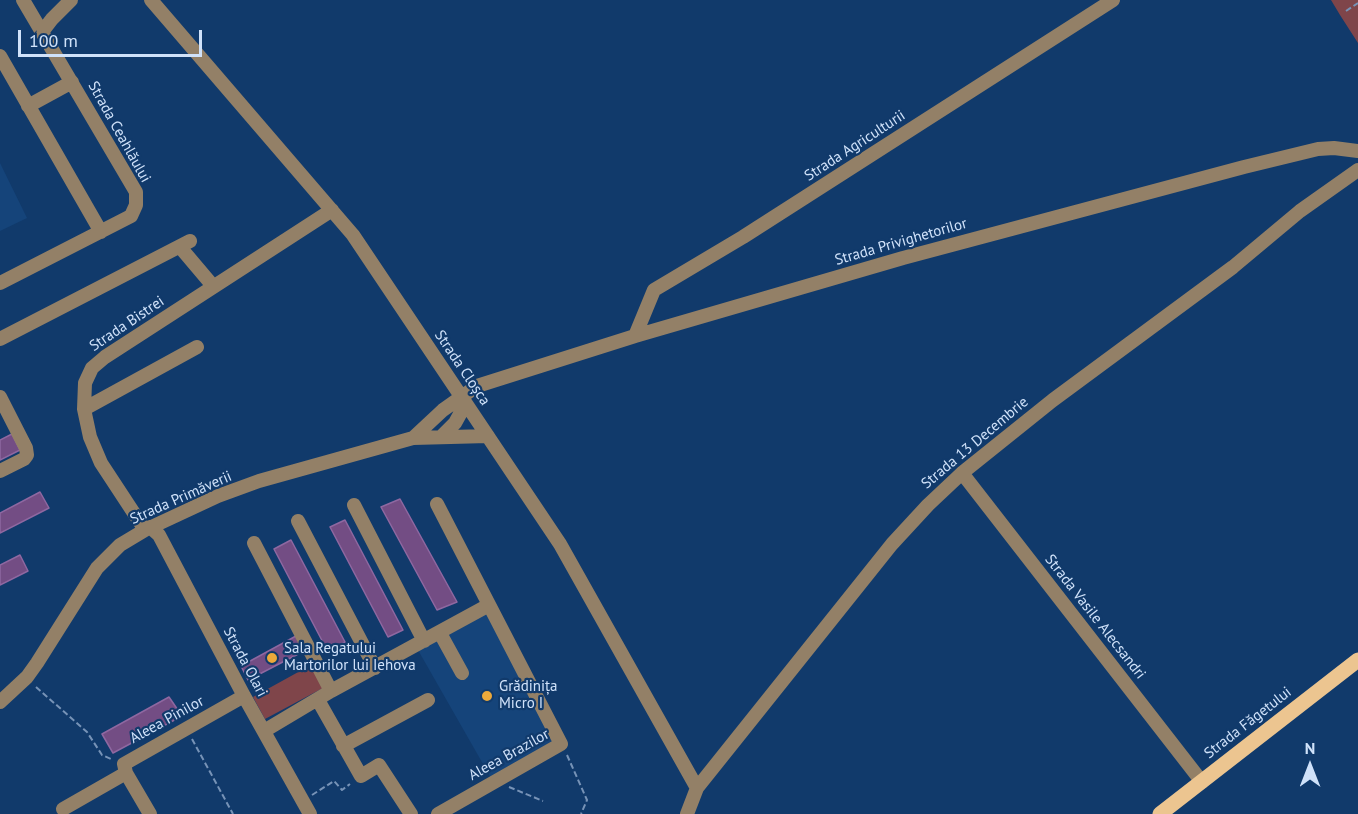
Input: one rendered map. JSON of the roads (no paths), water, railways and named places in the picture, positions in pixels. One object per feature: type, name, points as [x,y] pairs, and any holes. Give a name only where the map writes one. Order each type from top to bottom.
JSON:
[{"type":"main road","name":"Strada Făgetului","points":[[1160,814],[1358,660]]},
{"type":"street","name":"Strada Ceahlăului","points":[[0,283],[131,216],[136,205],[136,192],[23,0]]},
{"type":"street","points":[[42,32],[71,0]]},
{"type":"street","name":"Strada Cloșca","points":[[151,0],[353,235],[560,544],[698,788]]},
{"type":"street","name":"Strada Agriculturii","points":[[635,336],[654,290],[743,237],[1113,0]]},
{"type":"street","points":[[0,56],[101,232]]},
{"type":"street","points":[[28,106],[72,82]]},
{"type":"street","name":"Strada Privighetorilor","points":[[462,398],[477,386],[635,336],[903,258],[1318,149],[1358,151]]},
{"type":"street","name":"Strada 13 Decembrie","points":[[687,814],[698,788],[892,544],[927,505],[962,473],[1053,400],[1233,267],[1300,211],[1358,170]]},
{"type":"street","name":"Strada Bistrei","points":[[147,528],[101,463],[90,437],[84,409],[85,383],[92,369],[105,357],[332,210]]},
{"type":"street","points":[[0,339],[185,244],[213,286]]},
{"type":"street","points":[[84,409],[197,347]]},
{"type":"street","points":[[0,397],[26,448],[27,455],[24,459],[0,471]]},
{"type":"street","points":[[442,436],[455,423],[460,414],[462,398]]},
{"type":"street","name":"Strada Primăverii","points":[[413,438],[443,410],[462,398]]},
{"type":"street","name":"Strada Primăverii","points":[[0,702],[27,677],[38,663],[97,568],[120,545],[147,528],[218,496],[259,481],[413,438],[488,436]]},
{"type":"street","name":"Strada Vasile Alecsandri","points":[[962,473],[1202,782]]},
{"type":"street","points":[[264,731],[330,691],[440,633],[489,604],[437,504]]},
{"type":"street","points":[[354,505],[424,641]]},
{"type":"street","points":[[298,521],[375,668]]},
{"type":"street","name":"Strada Olari","points":[[147,528],[159,536],[306,808]]},
{"type":"street","points":[[254,543],[330,691]]},
{"type":"street","name":"Aleea Brazilor","points":[[438,814],[561,744],[489,604]]},
{"type":"street","points":[[440,633],[462,673]]},
{"type":"street","name":"Aleea Pinilor","points":[[63,809],[187,729],[244,696]]},
{"type":"street","points":[[318,700],[361,776],[380,765],[411,814]]},
{"type":"street","points":[[343,746],[414,705],[428,700]]},
{"type":"street","points":[[125,768],[150,814]]},
{"type":"place","name":"Sala Regatului Martorilor lui Iehova","points":[[272,658]]},
{"type":"place","name":"Grădinița Micro I","points":[[487,696]]}]
